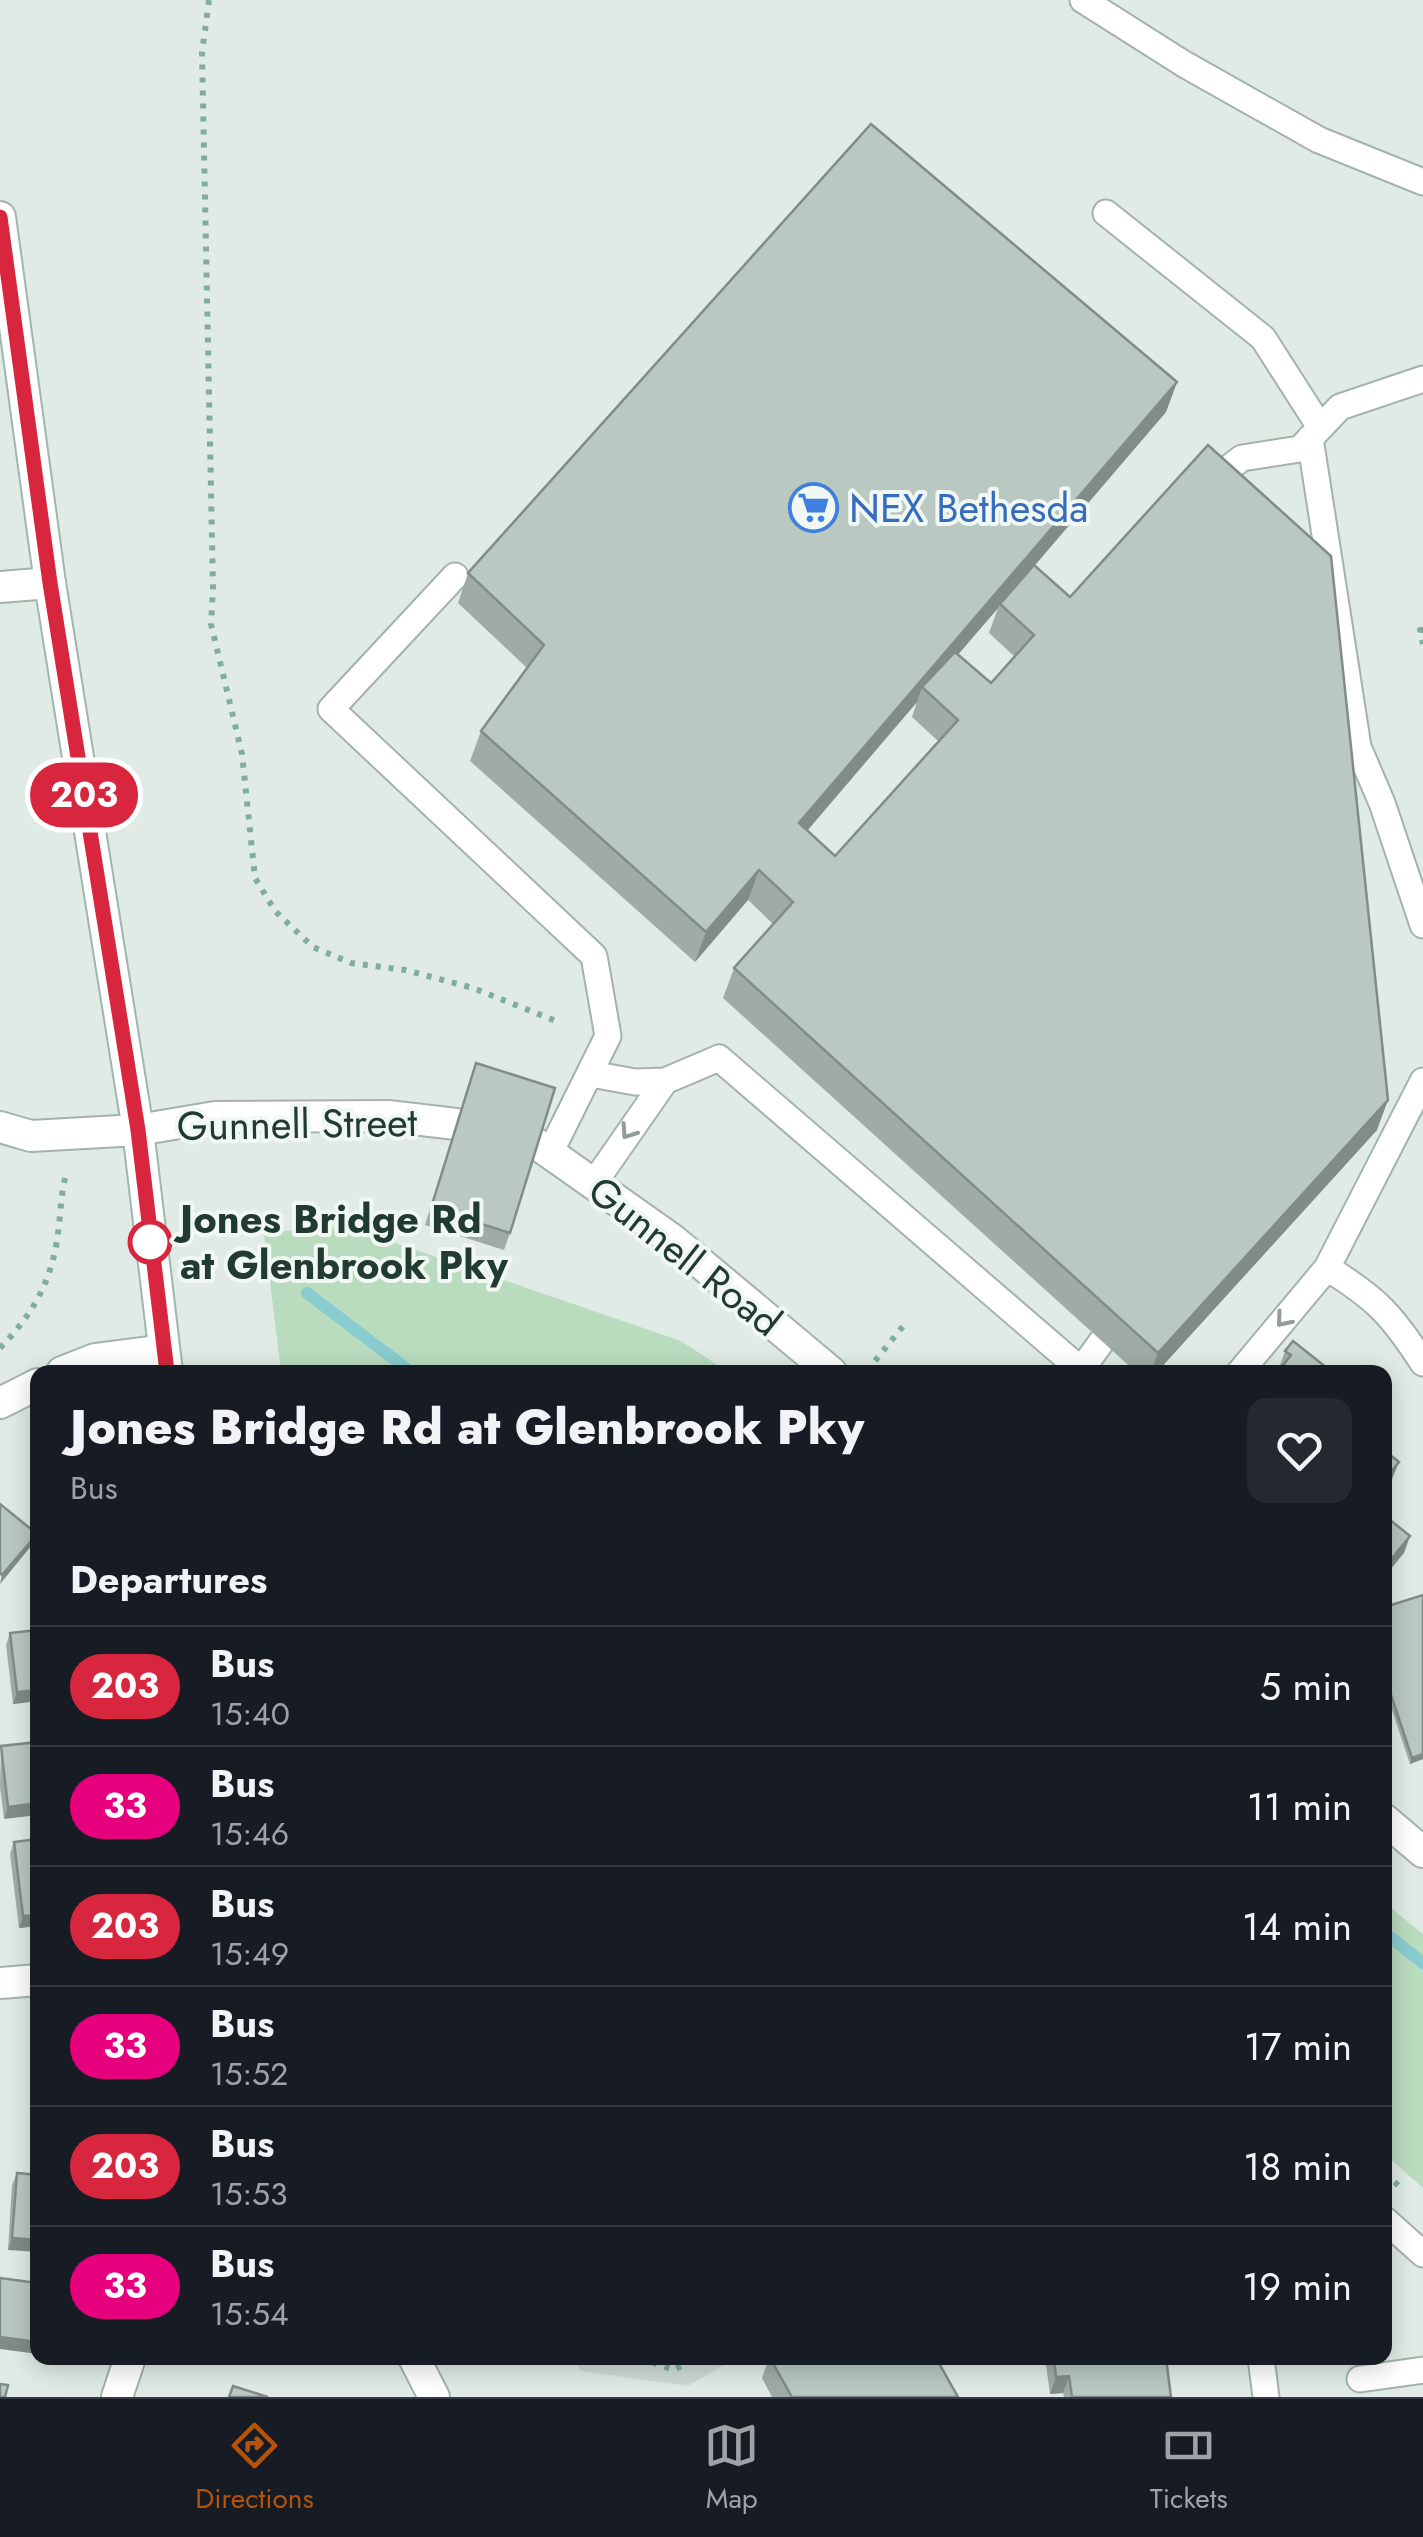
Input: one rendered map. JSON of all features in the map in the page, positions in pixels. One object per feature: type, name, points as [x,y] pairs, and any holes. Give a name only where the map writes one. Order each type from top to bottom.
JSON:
[{"type":"main road","points":[[0,217],[50,583],[138,1130],[165,1361],[94,1359],[79,1365]]},
{"type":"main road","points":[[0,587],[50,583]]},
{"type":"main road","name":"Gunnell Street","points":[[0,1127],[31,1136],[138,1130],[215,1118],[388,1116],[456,1124]]},
{"type":"main road","name":"Gunnell Road","points":[[543,1150],[673,1240],[823,1365]]},
{"type":"main road","points":[[0,1403],[30,1388]]},
{"type":"main road","points":[[1392,1826],[1423,1852]]},
{"type":"main road","points":[[0,1983],[30,1981]]},
{"type":"main road","points":[[117,2397],[128,2365]]},
{"type":"main road","points":[[418,2365],[434,2397]]},
{"type":"lane","points":[[1083,0],[1184,64],[1319,140],[1423,182]]},
{"type":"lane","points":[[1106,213],[1263,338],[1315,433],[1358,748],[1382,803],[1423,925]]},
{"type":"lane","points":[[1208,484],[1242,458],[1300,449],[1340,407],[1423,379]]},
{"type":"lane","points":[[455,576],[331,709],[594,956],[608,1036],[591,1074],[543,1150]]},
{"type":"lane","points":[[591,1074],[636,1082],[665,1082],[719,1058],[1073,1365]]},
{"type":"lane","points":[[1246,1365],[1326,1268],[1423,1081]]},
{"type":"lane","points":[[594,1183],[665,1082]]},
{"type":"lane","points":[[1326,1268],[1358,1287],[1393,1317],[1423,1363]]},
{"type":"lane","points":[[1084,1365],[1102,1341]]},
{"type":"lane","points":[[1392,2226],[1423,2254]]},
{"type":"lane","points":[[1262,2365],[1266,2397]]},
{"type":"lane","points":[[1360,2379],[1423,2370]]},
{"type":"path","points":[[209,0],[202,53],[213,568],[210,624],[242,754],[255,878],[275,911],[314,946],[351,963],[405,970],[473,988],[561,1023]]},
{"type":"path","points":[[1423,630],[1423,644]]},
{"type":"path","points":[[0,1348],[32,1311],[50,1275],[58,1238],[60,1194],[67,1171]]},
{"type":"path","points":[[871,1365],[904,1325]]},
{"type":"path","points":[[660,2365],[674,2370],[683,2365]]},
{"type":"shaded area","points":[[577,2365],[724,2365],[688,2386],[582,2371]]},
{"type":"green space","points":[[349,1227],[681,1341],[717,1365],[280,1365],[264,1232]]},
{"type":"green space","points":[[1392,1909],[1423,1934],[1423,2188],[1392,2160]]},
{"type":"building","points":[[871,124],[1177,382],[799,823],[835,856],[958,720],[922,687],[955,652],[991,683],[1034,635],[1000,604],[1034,565],[1070,597],[1208,445],[1331,556],[1388,1100],[1158,1353],[734,968],[793,902],[759,870],[706,932],[481,731],[544,645],[468,573]]},
{"type":"building","points":[[476,1063],[555,1088],[510,1233],[431,1208]]},
{"type":"building","points":[[1293,1341],[1323,1365],[1283,1365],[1291,1355],[1285,1351]]},
{"type":"building","points":[[0,1504],[30,1528],[30,1542],[0,1573]]},
{"type":"building","points":[[1392,1522],[1410,1536],[1392,1558]]},
{"type":"building","points":[[1423,1595],[1423,1754],[1412,1758],[1392,1698],[1392,1605]]},
{"type":"building","points":[[30,1631],[30,1691],[17,1692],[10,1633]]},
{"type":"building","points":[[30,1743],[30,1804],[8,1807],[1,1746]]},
{"type":"building","points":[[30,1840],[30,1916],[23,1916],[14,1842]]},
{"type":"building","points":[[17,2173],[30,2174],[30,2239],[12,2238]]},
{"type":"building","points":[[0,2278],[30,2282],[30,2341],[0,2337]]},
{"type":"building","points":[[774,2365],[940,2365],[958,2397],[792,2397]]},
{"type":"building","points":[[1055,2365],[1167,2365],[1171,2397],[1072,2397],[1069,2376],[1056,2377]]},
{"type":"building","points":[[0,2384],[8,2385],[5,2397],[0,2397]]},
{"type":"building","points":[[233,2386],[268,2397],[229,2397]]},
{"type":"waterway","points":[[307,1293],[402,1365]]},
{"type":"waterway","points":[[1392,1939],[1423,1963]]},
{"type":"bus line","name":"203","points":[[0,217],[50,583],[138,1130],[166,1365]]},
{"type":"place","name":"NEX Bethesda","points":[[814,508]]},
{"type":"place","name":"Jones Bridge Rd at Glenbrook Pky","points":[[150,1242]]}]
